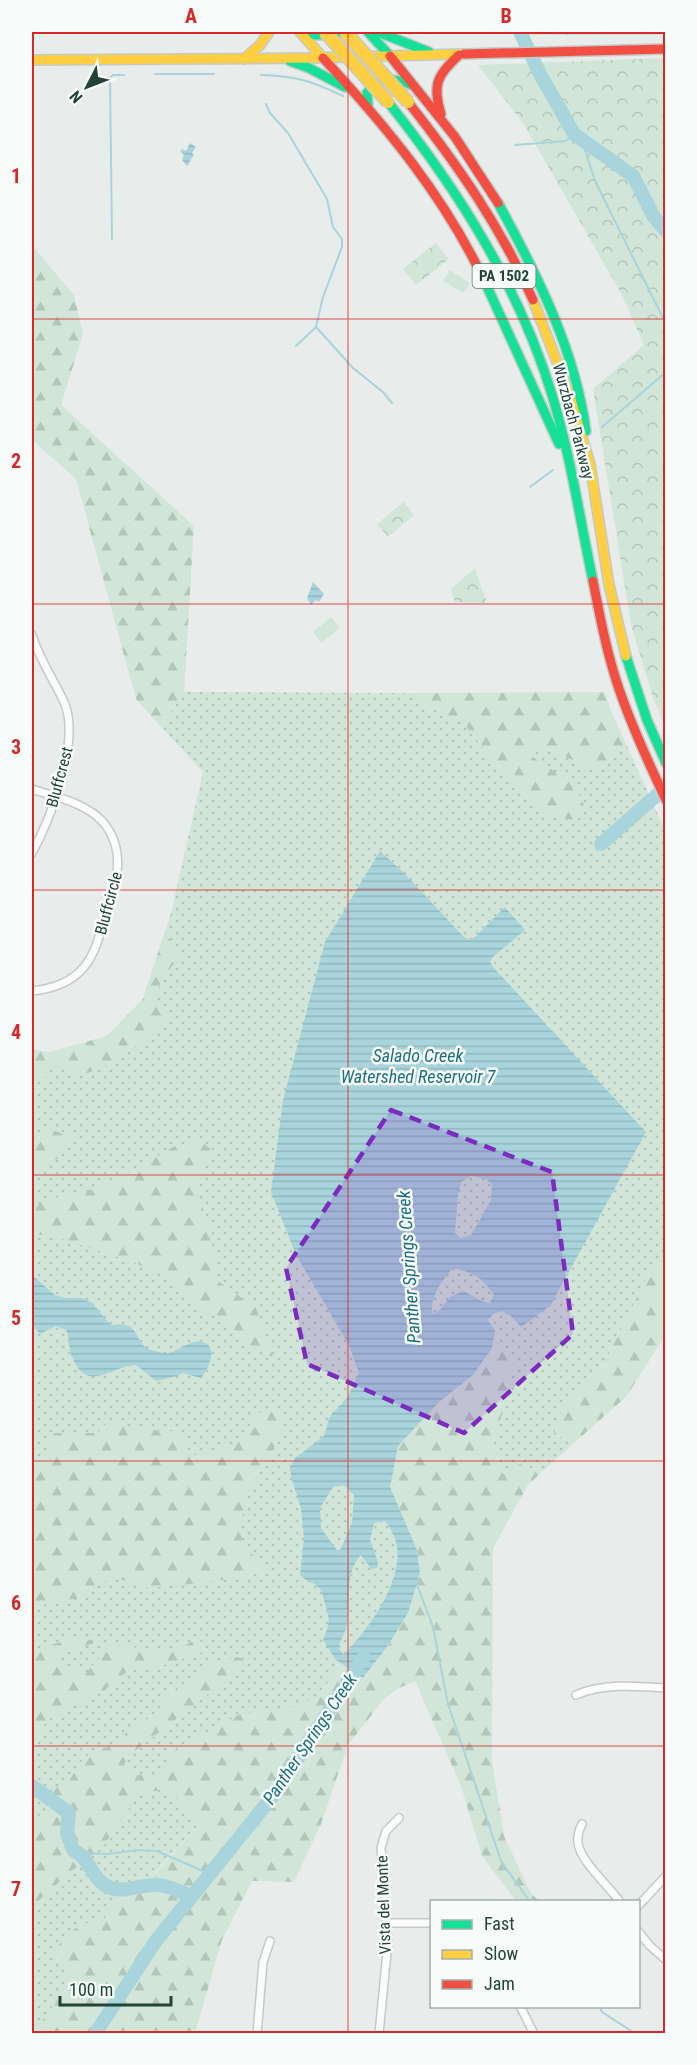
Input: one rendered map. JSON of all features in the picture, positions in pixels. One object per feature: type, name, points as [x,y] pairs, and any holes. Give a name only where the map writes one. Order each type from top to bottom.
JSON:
[{"type":"main road","points":[[244,59],[260,45],[268,32]]},
{"type":"main road","points":[[302,32],[316,35],[345,32]]},
{"type":"main road","points":[[302,32],[323,58],[368,105],[452,219],[524,361],[571,473]]},
{"type":"main road","name":"Wurzbach Parkway","points":[[325,32],[388,102],[424,147],[449,182],[502,272],[542,364],[556,408],[578,499],[597,600],[614,673],[647,761],[666,800]]},
{"type":"main road","name":"Wurzbach Parkway","points":[[345,32],[408,102],[476,192],[506,244],[534,301],[570,399],[590,465],[617,621],[641,704],[666,763]]},
{"type":"main road","points":[[368,32],[416,87],[464,149],[527,259],[560,330],[577,380],[586,425],[590,465]]},
{"type":"main road","points":[[378,32],[437,55]]},
{"type":"main road","points":[[32,60],[282,59],[666,49]]},
{"type":"main road","points":[[444,122],[436,100],[436,86],[439,75],[459,55]]},
{"type":"main road","points":[[282,59],[309,68],[358,95]]},
{"type":"main road","points":[[368,105],[367,93],[373,85],[392,79],[416,87]]},
{"type":"street","name":"Bluffcrest","points":[[32,635],[38,656],[64,702],[69,718],[69,743],[55,797],[32,853]]},
{"type":"street","name":"Bluffcircle","points":[[32,789],[84,808],[105,825],[115,845],[118,861],[118,878],[96,946],[84,967],[57,987],[32,991]]},
{"type":"street","points":[[576,1695],[605,1688],[646,1686],[666,1688]]},
{"type":"street","name":"Vista del Monte","points":[[379,2034],[388,1942],[381,1848],[386,1831],[399,1818]]},
{"type":"street","points":[[582,1824],[578,1834],[578,1844],[583,1856],[618,1900]]},
{"type":"street","points":[[640,1905],[666,1876]]},
{"type":"street","points":[[387,1923],[430,1923]]},
{"type":"street","points":[[640,1932],[649,1945],[666,1960]]},
{"type":"street","points":[[257,2034],[263,1962],[270,1941]]},
{"type":"street","points":[[521,2008],[534,2034]]},
{"type":"highlighted area","points":[[391,1110],[552,1172],[573,1334],[464,1433],[307,1364],[286,1268]]},
{"type":"shaded area","points":[[567,32],[665,32],[666,35],[568,35]]},
{"type":"green space","points":[[500,32],[567,32],[568,35],[502,34]]},
{"type":"green space","points":[[666,58],[665,727],[653,698],[631,625],[593,389],[644,345],[622,295],[523,123],[478,65]]},
{"type":"green space","points":[[436,243],[449,259],[416,285],[403,269]]},
{"type":"green space","points":[[32,245],[74,295],[83,334],[61,405],[194,526],[184,692],[161,727],[136,699],[76,479],[32,440]]},
{"type":"green space","points":[[433,251],[441,261],[420,278],[413,268]]},
{"type":"green space","points":[[450,270],[470,283],[463,293],[443,281]]},
{"type":"green space","points":[[403,502],[414,515],[388,537],[377,524]]},
{"type":"green space","points":[[475,568],[486,600],[484,603],[455,602],[451,589]]},
{"type":"green space","points":[[331,617],[340,628],[321,643],[313,632]]},
{"type":"green space","points":[[184,692],[402,693],[464,724],[493,760],[545,816],[518,747],[550,749],[596,772],[627,746],[665,830],[665,1261],[652,1267],[604,1363],[564,1403],[554,1434],[574,1443],[542,1472],[520,1464],[502,1475],[492,1444],[507,1401],[514,1366],[494,1332],[492,1348],[473,1375],[439,1402],[390,1487],[417,1550],[369,1670],[363,1678],[337,1661],[333,1677],[162,1864],[32,2033],[32,1057],[107,1036],[143,999],[171,913],[203,772],[161,727]]},
{"type":"green space","points":[[605,692],[627,746],[596,772],[550,749],[519,748],[575,785],[586,810],[577,820],[545,816],[493,760],[464,724],[402,693]]},
{"type":"green space","points":[[165,931],[180,957],[166,973],[152,1001],[171,1017],[149,1037],[104,1066],[76,1077],[59,1066],[52,1068],[43,1081],[32,1084],[32,1049],[50,1052],[107,1036],[143,999]]},
{"type":"green space","points":[[52,1130],[76,1138],[51,1163],[32,1172],[32,1139],[38,1134]]},
{"type":"green space","points":[[198,1140],[211,1149],[196,1192],[209,1223],[218,1281],[256,1308],[273,1357],[251,1348],[233,1328],[199,1307],[172,1278],[130,1261],[53,1236],[32,1234],[32,1206],[47,1199],[79,1194],[116,1180],[175,1146]]},
{"type":"green space","points":[[665,1261],[665,1336],[626,1397],[574,1443],[554,1434],[564,1402],[604,1363],[652,1267]]},
{"type":"green space","points":[[495,1331],[514,1366],[507,1401],[492,1444],[502,1474],[520,1464],[542,1472],[528,1485],[493,1548],[492,1760],[504,1836],[531,1893],[538,1900],[515,1900],[482,1856],[461,1786],[415,1681],[399,1688],[384,1699],[348,1745],[321,1824],[294,1882],[252,1881],[222,1940],[195,2033],[32,2033],[69,1986],[64,1960],[52,1956],[63,1940],[79,1926],[105,1918],[109,1903],[122,1887],[153,1876],[197,1826],[175,1795],[163,1790],[140,1793],[101,1849],[32,1904],[32,1830],[53,1789],[69,1781],[84,1757],[107,1747],[120,1745],[127,1730],[156,1714],[167,1696],[216,1662],[237,1657],[251,1661],[127,1757],[124,1766],[134,1775],[157,1775],[172,1752],[242,1713],[280,1710],[314,1699],[333,1676],[337,1665],[336,1660],[364,1678],[408,1613],[420,1573],[417,1550],[390,1487],[398,1446],[439,1402],[473,1375],[492,1348]]},
{"type":"green space","points":[[283,1411],[277,1441],[251,1488],[242,1517],[242,1547],[266,1564],[260,1573],[210,1582],[149,1588],[112,1577],[82,1597],[32,1607],[32,1461],[44,1457],[54,1433],[97,1433],[109,1421],[119,1419],[127,1429],[172,1431],[179,1434],[191,1455],[215,1453],[242,1440],[256,1413]]},
{"type":"green space","points":[[75,1638],[100,1641],[70,1651],[57,1662],[85,1674],[112,1644],[169,1650],[198,1639],[205,1645],[203,1652],[158,1667],[129,1670],[103,1691],[46,1721],[32,1760],[32,1650]]},
{"type":"water","points":[[190,143],[196,147],[187,166],[182,160],[184,155],[180,151],[182,149],[186,151]]},
{"type":"water","points":[[313,582],[324,594],[319,602],[316,600],[311,605],[307,598]]},
{"type":"water","name":"Salado Creek Watershed Reservoir 7","points":[[380,851],[464,937],[470,940],[505,907],[525,930],[493,957],[490,961],[493,967],[646,1132],[550,1306],[521,1327],[511,1316],[502,1311],[493,1314],[488,1320],[495,1331],[492,1348],[473,1375],[439,1402],[398,1446],[390,1487],[417,1550],[420,1573],[408,1613],[387,1647],[363,1678],[336,1660],[323,1640],[328,1618],[322,1592],[300,1575],[304,1538],[301,1508],[290,1467],[295,1458],[324,1436],[330,1416],[347,1398],[359,1373],[349,1345],[296,1255],[271,1192],[283,1100],[325,942]],"holes":[[[471,1176],[486,1179],[492,1184],[491,1200],[471,1235],[461,1238],[455,1233],[461,1182]],[[453,1268],[472,1274],[481,1280],[494,1295],[490,1303],[463,1291],[450,1297],[439,1311],[433,1314],[434,1296]],[[345,1485],[354,1495],[352,1523],[339,1553],[321,1528],[320,1508],[333,1487]],[[385,1521],[394,1537],[397,1555],[395,1573],[379,1609],[344,1655],[339,1649],[347,1623],[352,1570],[361,1555],[371,1569],[377,1568],[378,1562],[370,1540],[374,1523]]]},
{"type":"water","points":[[32,1275],[55,1295],[64,1298],[82,1298],[92,1303],[111,1325],[130,1326],[143,1345],[151,1350],[169,1353],[194,1342],[203,1342],[209,1346],[211,1352],[206,1371],[200,1378],[183,1373],[156,1381],[136,1365],[100,1376],[85,1374],[78,1368],[72,1357],[66,1330],[56,1326],[40,1334],[32,1324]]},
{"type":"waterway","name":"Panther Springs Creek","points":[[520,32],[540,74],[574,134],[633,176],[654,217],[666,231]]},
{"type":"waterway","points":[[155,74],[214,74]]},
{"type":"waterway","points":[[112,239],[110,78],[113,75],[124,75]]},
{"type":"waterway","points":[[261,75],[304,80],[343,96]]},
{"type":"waterway","points":[[266,104],[270,113],[288,133],[327,199],[333,227],[342,239],[342,247],[323,297],[316,327],[353,368],[383,392],[392,403]]},
{"type":"waterway","points":[[515,145],[565,141],[575,135]]},
{"type":"waterway","points":[[582,141],[595,181],[666,324]]},
{"type":"waterway","points":[[296,346],[316,327]]},
{"type":"waterway","points":[[602,427],[666,372]]},
{"type":"waterway","points":[[530,487],[553,470]]},
{"type":"waterway","name":"Panther Springs Creek","points":[[601,844],[666,787]]},
{"type":"waterway","points":[[416,1582],[433,1627],[448,1704],[501,1861],[529,1900]]},
{"type":"waterway","name":"Panther Springs Creek","points":[[95,2034],[155,1942],[276,1792],[364,1657]]},
{"type":"waterway","name":"Panther Springs Creek","points":[[32,1786],[69,1813],[67,1833],[73,1850],[79,1853],[99,1881],[111,1888],[122,1890],[161,1885],[192,1896]]},
{"type":"waterway","name":"Panther Springs Creek","points":[[81,1853],[157,1851],[210,1874]]},
{"type":"waterway","points":[[600,2008],[602,2012],[636,2034]]},
{"type":"traffic: fast","points":[[303,32],[316,35],[344,32]]},
{"type":"traffic: fast","points":[[368,32],[390,56]]},
{"type":"traffic: fast","points":[[378,32],[429,52]]},
{"type":"traffic: fast","points":[[290,61],[345,87]]},
{"type":"traffic: fast","points":[[368,105],[367,93],[376,84],[394,80],[412,85]]},
{"type":"traffic: fast","points":[[388,102],[463,206],[505,279],[523,318],[553,398],[570,466],[593,581]]},
{"type":"traffic: fast","points":[[498,203],[527,257],[564,342],[581,401],[586,431]]},
{"type":"traffic: fast","points":[[484,280],[559,444]]},
{"type":"traffic: fast","points":[[626,656],[647,720],[666,763]]},
{"type":"traffic: slow","points":[[244,59],[260,45],[269,32]]},
{"type":"traffic: slow","points":[[300,32],[323,58]]},
{"type":"traffic: slow","points":[[325,32],[388,102]]},
{"type":"traffic: slow","points":[[345,32],[408,102]]},
{"type":"traffic: slow","points":[[32,60],[312,58],[464,54]]},
{"type":"traffic: slow","points":[[533,300],[569,393],[590,464],[609,585],[626,656]]},
{"type":"traffic: jam","points":[[464,54],[666,49]]},
{"type":"traffic: jam","points":[[441,114],[437,95],[438,81],[459,55]]},
{"type":"traffic: jam","points":[[390,56],[455,137],[498,203]]},
{"type":"traffic: jam","points":[[323,58],[412,163],[451,219],[484,280]]},
{"type":"traffic: jam","points":[[408,102],[477,197],[507,247],[533,300]]},
{"type":"traffic: jam","points":[[593,581],[607,649],[619,689],[666,800]]}]
